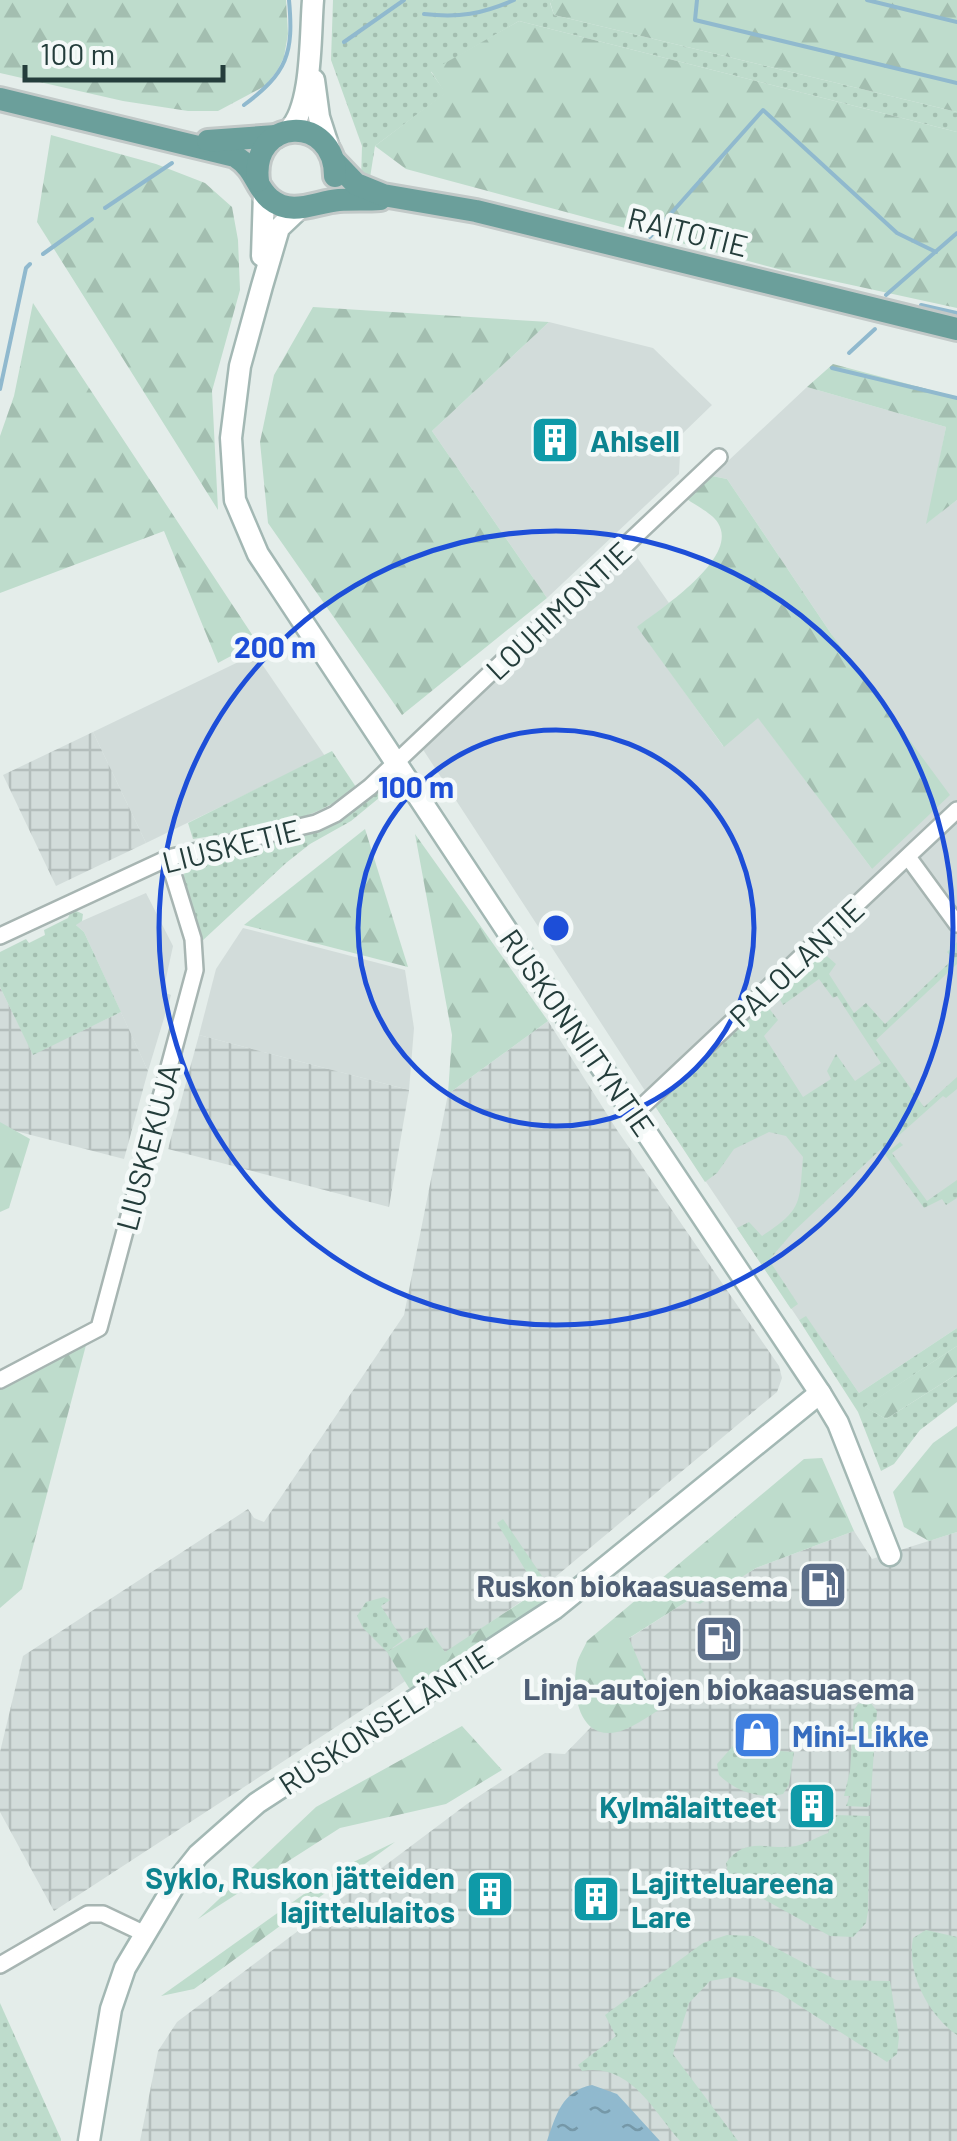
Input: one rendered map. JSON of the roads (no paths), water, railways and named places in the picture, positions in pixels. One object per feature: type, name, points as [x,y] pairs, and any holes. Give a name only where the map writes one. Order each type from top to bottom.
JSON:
[{"type":"main road","points":[[0,100],[235,156],[253,170],[261,187],[286,208],[306,207],[331,187],[332,157],[312,134],[174,141]]},
{"type":"main road","points":[[261,187],[260,155],[282,133]]},
{"type":"main road","name":"RAITOTIE","points":[[332,157],[356,184],[403,199],[476,211],[957,329]]},
{"type":"main road","name":"RAITOTIE","points":[[306,207],[343,200],[403,199]]},
{"type":"street","points":[[282,133],[298,120],[305,97],[313,0]]},
{"type":"street","points":[[310,44],[319,117],[332,157]]},
{"type":"street","name":"RUSKONNIITYNTIE","points":[[261,187],[262,286]]},
{"type":"street","name":"RUSKONNIITYNTIE","points":[[306,207],[279,228],[240,366],[231,438],[235,500],[258,554],[820,1394],[838,1423],[890,1555]]},
{"type":"street","name":"LOUHIMONTIE","points":[[396,762],[719,457]]},
{"type":"street","name":"LIUSKETIE","points":[[0,936],[168,858],[316,824],[335,814],[396,762]]},
{"type":"street","name":"PALOLANTIE","points":[[634,1114],[957,810]]},
{"type":"street","points":[[908,857],[957,924]]},
{"type":"street","name":"LIUSKEKUJA","points":[[0,1380],[99,1328],[195,970],[192,939],[168,858]]},
{"type":"street","name":"RUSKONSELÄNTIE","points":[[88,2141],[111,2009],[125,1968],[175,1884],[230,1824],[554,1609],[820,1394]]},
{"type":"street","points":[[0,1965],[88,1914],[102,1914],[143,1932]]},
{"type":"water","points":[[592,2085],[617,2094],[660,2141],[547,2141],[567,2098]]},
{"type":"waterway","points":[[244,105],[270,83],[284,61],[290,35],[289,0]]},
{"type":"waterway","points":[[344,42],[404,0]]},
{"type":"waterway","points":[[424,14],[470,14],[514,0]]},
{"type":"waterway","points":[[697,0],[695,20],[957,83]]},
{"type":"waterway","points":[[867,0],[957,22]]},
{"type":"waterway","points":[[650,237],[763,110],[897,233],[936,252]]},
{"type":"waterway","points":[[105,208],[172,163]]},
{"type":"waterway","points":[[43,254],[92,219]]},
{"type":"waterway","points":[[886,295],[957,233]]},
{"type":"waterway","points":[[0,389],[30,264]]},
{"type":"waterway","points":[[921,305],[957,313]]},
{"type":"waterway","points":[[849,353],[875,329]]},
{"type":"waterway","points":[[832,368],[957,398]]},
{"type":"place","name":"Ahlsell","points":[[555,440]]},
{"type":"place","name":"Ruskon biokaasuasema","points":[[823,1585]]},
{"type":"place","name":"Linja-autojen biokaasuasema","points":[[719,1639]]},
{"type":"place","name":"Mini-Likke","points":[[757,1735]]},
{"type":"place","name":"Kylmälaitteet","points":[[812,1806]]},
{"type":"place","name":"Syklo, Ruskon jätteiden lajittelulaitos","points":[[490,1894]]},
{"type":"place","name":"Lajitteluareena Lare","points":[[596,1899]]}]
